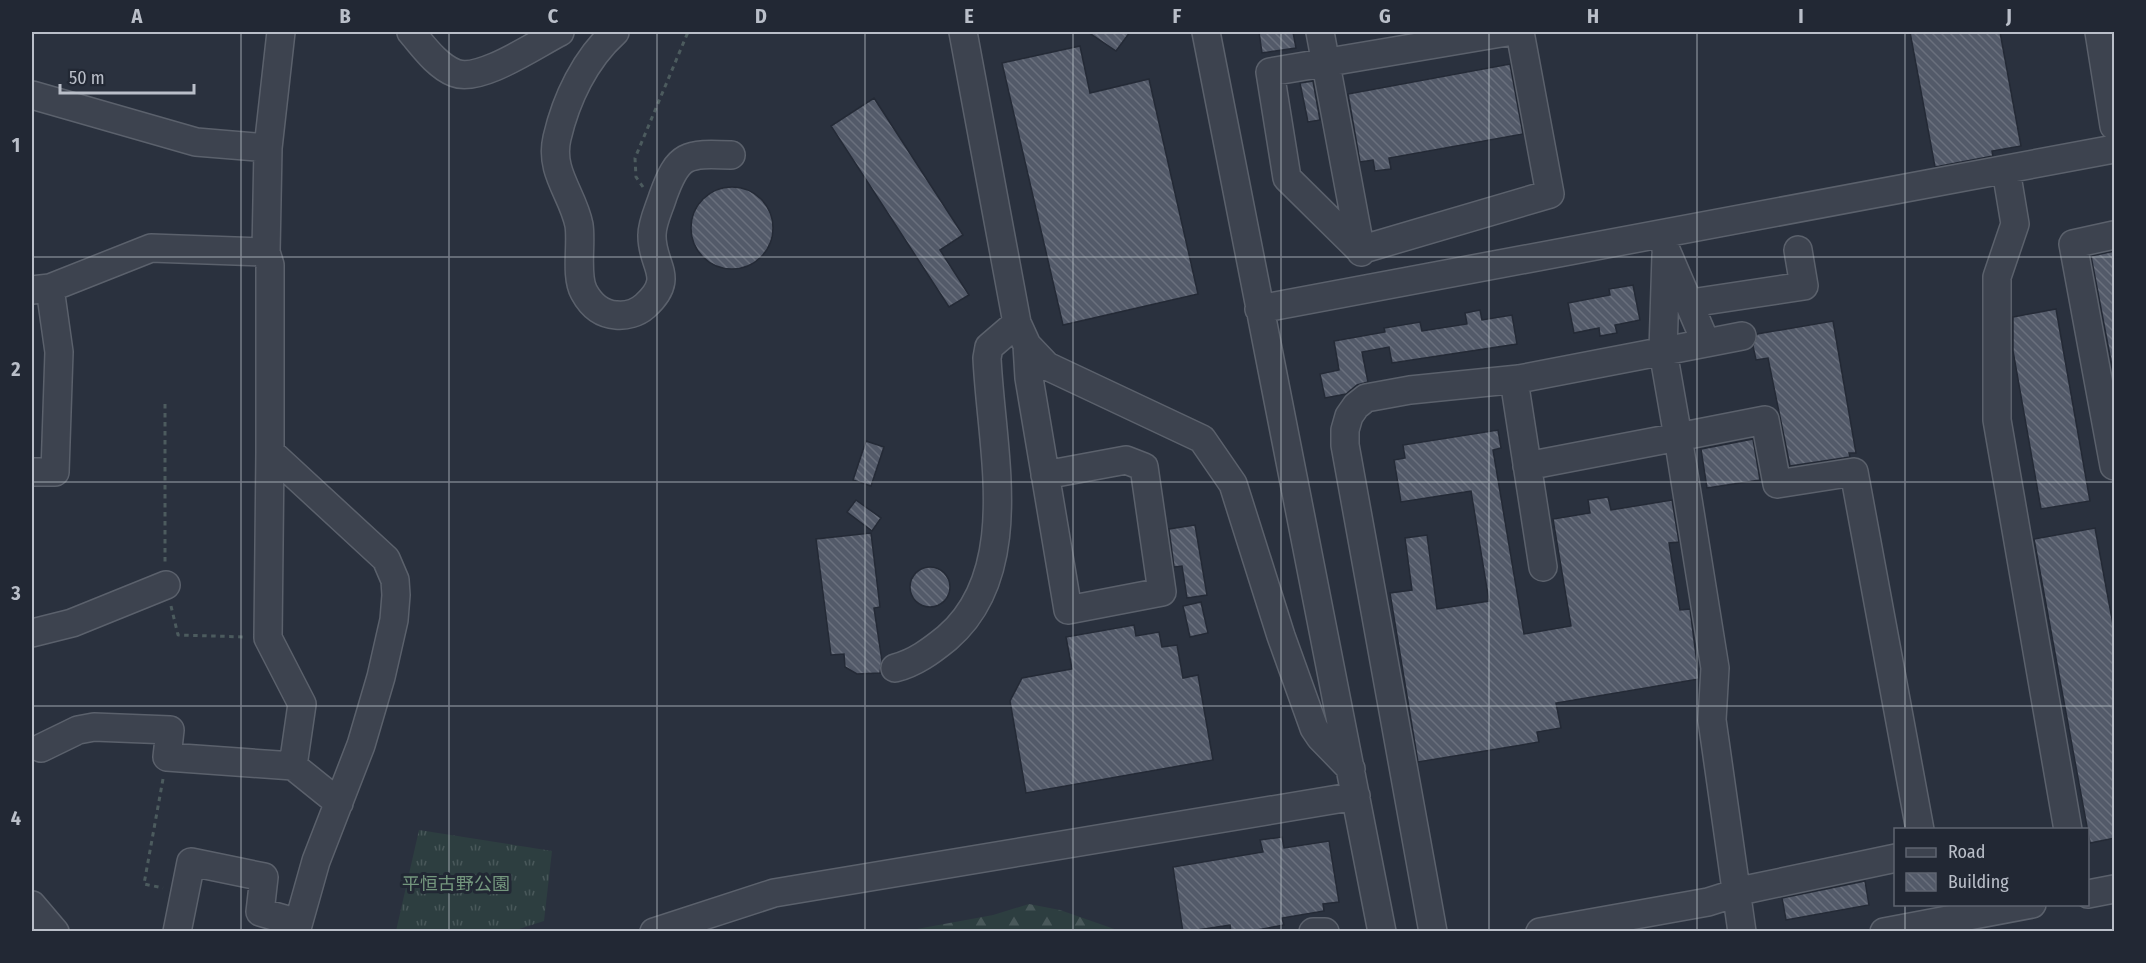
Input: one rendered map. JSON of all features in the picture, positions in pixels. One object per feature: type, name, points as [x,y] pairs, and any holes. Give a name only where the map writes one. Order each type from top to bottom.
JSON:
[{"type":"street","points":[[281,32],[268,148],[266,252],[270,266],[268,638],[302,704],[293,766]]},
{"type":"street","points":[[411,32],[431,55],[454,73],[470,76],[487,70],[560,32]]},
{"type":"street","points":[[615,32],[585,65],[557,139],[555,157],[559,178],[578,222],[583,290],[593,305],[603,312],[626,315],[640,311],[658,291],[662,276],[652,236],[674,168],[683,160],[697,155],[731,155]]},
{"type":"street","points":[[963,32],[1022,334],[1029,378],[1045,474],[1068,610],[1162,592],[1144,467],[1126,460],[1045,474]]},
{"type":"street","points":[[1206,32],[1381,931]]},
{"type":"street","points":[[1320,32],[1366,289]]},
{"type":"street","points":[[1360,250],[1287,178],[1270,72],[1507,32]]},
{"type":"street","points":[[1360,250],[1550,194],[1520,32]]},
{"type":"street","points":[[2098,32],[2115,126]]},
{"type":"street","points":[[32,95],[196,142],[268,148]]},
{"type":"street","points":[[1259,309],[1366,289],[1665,242],[2115,149]]},
{"type":"street","points":[[2006,170],[2015,224],[1997,277],[1997,420],[2068,828]]},
{"type":"street","points":[[2115,235],[2073,244],[2115,466]]},
{"type":"street","points":[[1665,242],[1706,343]]},
{"type":"street","points":[[1665,242],[1664,351],[1715,668],[1712,720],[1742,932]]},
{"type":"street","points":[[32,472],[55,472],[59,352],[41,289],[151,248],[266,252]]},
{"type":"street","points":[[1690,303],[1804,286],[1798,250]]},
{"type":"street","points":[[895,668],[905,666],[930,652],[959,627],[984,590],[994,554],[998,517],[987,358],[989,347],[1022,334]]},
{"type":"street","points":[[1022,334],[1047,366],[1202,440],[1233,484],[1281,636],[1314,728],[1351,769]]},
{"type":"street","points":[[1433,932],[1345,445],[1345,430],[1356,406],[1366,398],[1410,390],[1514,380],[1742,336]]},
{"type":"street","points":[[1514,380],[1543,567]]},
{"type":"street","points":[[1527,466],[1765,420],[1777,484],[1854,472],[1920,828]]},
{"type":"street","points":[[177,932],[191,862],[264,877],[260,912],[297,927],[316,861],[361,745],[381,677],[394,620],[395,580],[386,560],[270,452]]},
{"type":"street","points":[[32,633],[72,623],[165,585]]},
{"type":"street","points":[[34,745],[94,727],[171,730],[166,757],[293,766],[339,803]]},
{"type":"street","points":[[654,932],[774,893],[1356,796]]},
{"type":"street","points":[[1540,932],[1708,902],[1737,893],[1894,858]]},
{"type":"street","points":[[2089,894],[2115,889]]},
{"type":"street","points":[[32,905],[55,932]]},
{"type":"street","points":[[1884,932],[2021,906]]},
{"type":"street","points":[[1313,932],[1325,932]]},
{"type":"path","points":[[663,198],[640,185],[634,167],[635,158],[688,32]]},
{"type":"path","points":[[165,404],[165,585],[178,636],[268,638]]},
{"type":"path","points":[[166,757],[144,884],[185,894]]},
{"type":"green space","name":"平恒古野公園","points":[[419,830],[552,851],[544,921],[513,931],[396,931]]},
{"type":"green space","points":[[1029,904],[1060,910],[1120,931],[906,931],[993,915]]},
{"type":"building","points":[[1088,32],[1130,32],[1116,51]]},
{"type":"building","points":[[1259,32],[1293,32],[1296,48],[1262,53]]},
{"type":"building","points":[[1910,32],[2000,32],[2021,146],[1992,151],[1993,156],[1935,167]]},
{"type":"building","points":[[1080,46],[1090,93],[1149,79],[1198,294],[1063,325],[1002,63]]},
{"type":"building","points":[[1510,64],[1523,134],[1389,158],[1391,169],[1375,171],[1373,160],[1360,162],[1348,94]]},
{"type":"building","points":[[1313,81],[1320,120],[1308,122],[1300,83]]},
{"type":"building","points":[[874,98],[963,235],[940,250],[969,295],[949,307],[831,126]]},
{"type":"building","points":[[732,187],[748,190],[761,199],[770,212],[773,228],[770,244],[761,257],[748,266],[732,269],[716,266],[703,257],[694,244],[691,228],[694,212],[703,199],[716,190]]},
{"type":"building","points":[[2115,251],[2115,382],[2091,256]]},
{"type":"building","points":[[1633,285],[1640,320],[1615,325],[1617,333],[1600,336],[1599,328],[1574,333],[1568,303],[1610,295],[1609,289]]},
{"type":"building","points":[[2056,309],[2090,501],[2041,509],[2013,351],[2013,317]]},
{"type":"building","points":[[1480,310],[1482,320],[1512,315],[1517,344],[1392,363],[1389,347],[1362,352],[1368,382],[1357,385],[1346,394],[1325,398],[1320,374],[1339,370],[1334,341],[1385,332],[1384,328],[1420,322],[1422,331],[1467,324],[1465,313]]},
{"type":"building","points":[[1833,321],[1856,453],[1849,453],[1850,457],[1790,466],[1768,358],[1756,360],[1753,346],[1757,334]]},
{"type":"building","points":[[1498,430],[1501,448],[1493,450],[1524,634],[1571,626],[1553,519],[1590,513],[1588,500],[1608,497],[1611,510],[1672,500],[1679,542],[1669,543],[1680,610],[1690,609],[1699,679],[1556,703],[1561,728],[1537,732],[1539,742],[1418,762],[1390,593],[1412,590],[1405,538],[1427,535],[1437,609],[1489,601],[1471,491],[1401,502],[1394,460],[1405,458],[1403,445]]},
{"type":"building","points":[[1753,439],[1760,480],[1707,488],[1701,449]]},
{"type":"building","points":[[866,441],[884,447],[871,486],[853,480]]},
{"type":"building","points":[[856,500],[881,518],[872,531],[847,512]]},
{"type":"building","points":[[1195,525],[1207,595],[1187,598],[1182,566],[1174,567],[1169,529]]},
{"type":"building","points":[[2095,528],[2115,635],[2115,838],[2090,843],[2034,539]]},
{"type":"building","points":[[871,533],[880,607],[874,608],[882,661],[880,673],[857,674],[845,667],[844,654],[831,655],[816,539]]},
{"type":"building","points":[[930,567],[938,568],[944,573],[949,579],[949,595],[944,601],[938,606],[930,607],[922,606],[916,601],[911,595],[910,587],[911,579],[916,573],[922,568]]},
{"type":"building","points":[[1201,602],[1208,633],[1190,637],[1183,606]]},
{"type":"building","points":[[1134,625],[1136,636],[1159,632],[1162,647],[1177,645],[1183,678],[1198,675],[1213,760],[1026,793],[1010,701],[1022,678],[1072,669],[1066,637]]},
{"type":"building","points":[[1282,837],[1284,848],[1329,841],[1339,902],[1323,904],[1324,911],[1282,918],[1284,925],[1246,932],[1231,932],[1230,925],[1183,932],[1173,867],[1263,852],[1260,840]]},
{"type":"building","points":[[1865,881],[1869,905],[1786,920],[1782,898]]}]
